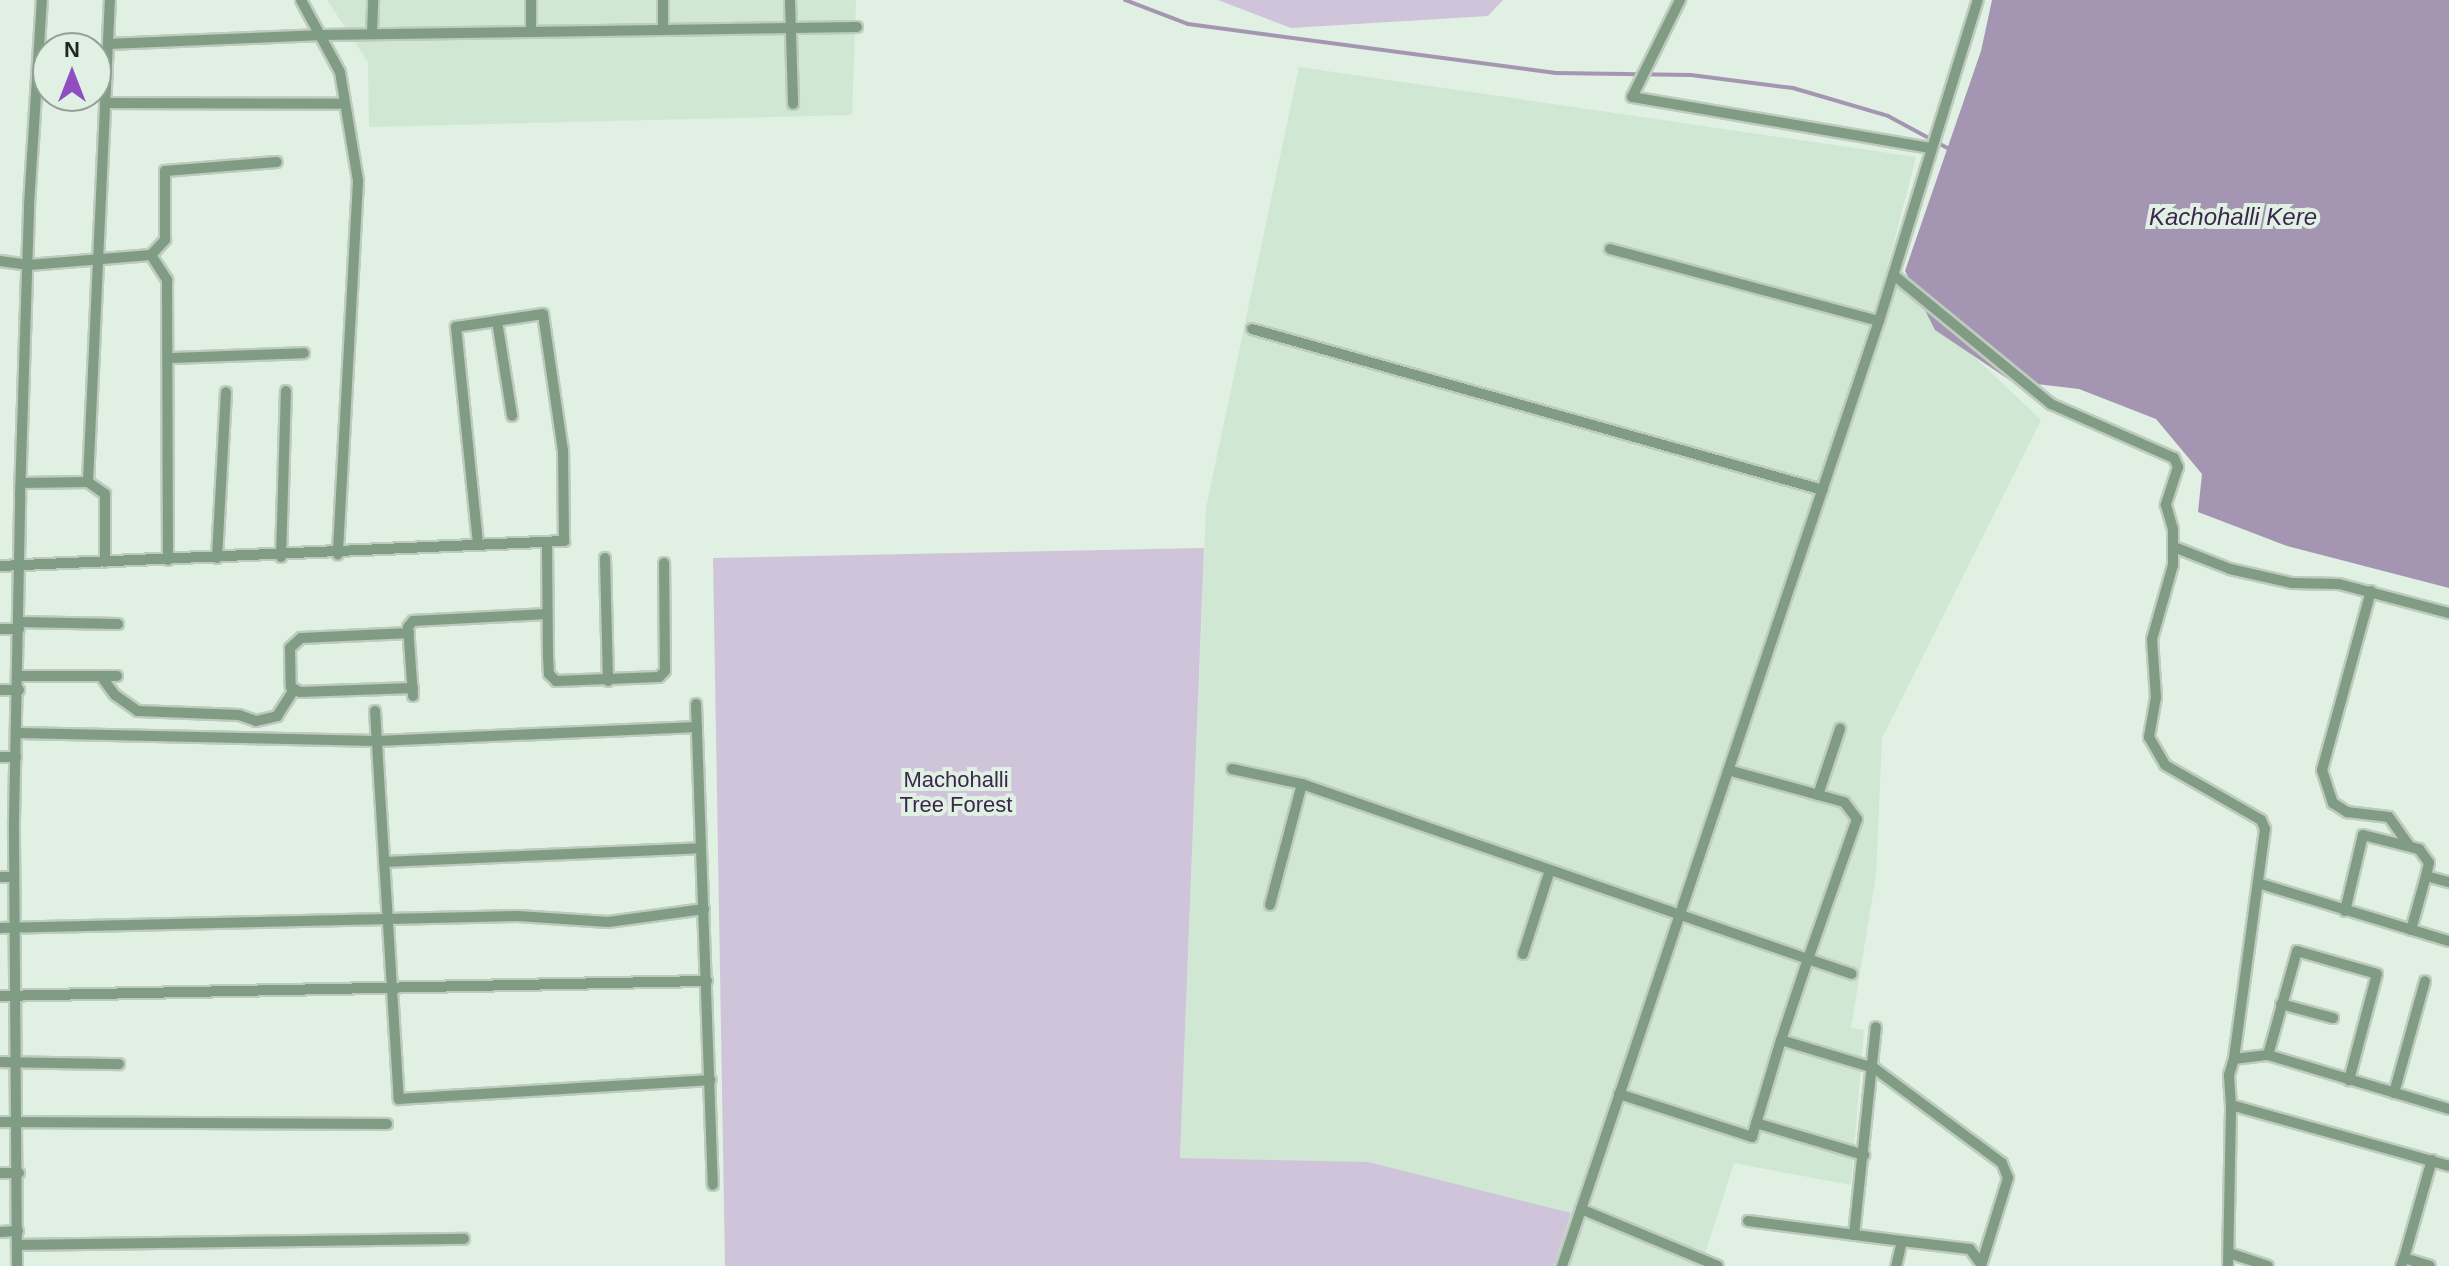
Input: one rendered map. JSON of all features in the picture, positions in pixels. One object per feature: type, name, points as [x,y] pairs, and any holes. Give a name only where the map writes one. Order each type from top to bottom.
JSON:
[{"type":"street","points":[[17,1266],[19,1123],[14,821],[19,733],[19,566],[42,0]]},
{"type":"street","points":[[109,32],[110,0]]},
{"type":"street","points":[[301,0],[323,35],[340,72],[358,181],[338,554]]},
{"type":"street","points":[[372,34],[373,0]]},
{"type":"street","points":[[531,0],[531,32]]},
{"type":"street","points":[[663,0],[663,30]]},
{"type":"street","points":[[790,0],[793,104]]},
{"type":"street","points":[[1680,0],[1632,97],[1930,148]]},
{"type":"street","points":[[1562,1266],[1895,276],[1930,148],[1978,0]]},
{"type":"street","points":[[112,44],[323,35],[857,27]]},
{"type":"street","points":[[112,103],[344,104]]},
{"type":"street","points":[[88,482],[105,112]]},
{"type":"street","points":[[0,261],[29,265],[151,255],[165,240],[165,171],[277,162]]},
{"type":"street","points":[[1610,249],[1879,321]]},
{"type":"street","points":[[151,255],[167,280],[170,358],[168,560]]},
{"type":"street","points":[[1895,276],[2051,404],[2174,458],[2178,467],[2166,505],[2174,547],[2152,639],[2156,697],[2149,737],[2157,756],[2182,778],[2261,820],[2265,829],[2261,884],[2229,1075],[2228,1266]]},
{"type":"street","points":[[0,566],[281,557],[478,544],[547,545],[564,541],[563,451],[543,314],[456,327],[478,544]]},
{"type":"street","points":[[497,321],[512,416]]},
{"type":"street","points":[[1252,329],[1823,490]]},
{"type":"street","points":[[170,358],[304,353]]},
{"type":"street","points":[[281,557],[286,391]]},
{"type":"street","points":[[217,558],[226,392]]},
{"type":"street","points":[[21,483],[88,482],[105,494],[105,562]]},
{"type":"street","points":[[547,545],[549,674],[556,681],[659,677],[665,671],[664,563]]},
{"type":"street","points":[[2174,547],[2230,569],[2276,580],[2371,591],[2449,613]]},
{"type":"street","points":[[605,558],[608,681]]},
{"type":"street","points":[[2371,591],[2322,770],[2333,803],[2347,812],[2389,817],[2409,846]]},
{"type":"street","points":[[293,691],[413,692],[409,633],[417,620],[547,614]]},
{"type":"street","points":[[0,629],[118,624]]},
{"type":"street","points":[[101,676],[115,695],[138,711],[239,715],[256,721],[277,716],[293,691],[290,648],[301,638],[409,633]]},
{"type":"street","points":[[19,676],[117,676]]},
{"type":"street","points":[[0,690],[19,690]]},
{"type":"street","points":[[696,704],[713,1185]]},
{"type":"street","points":[[375,711],[399,1099],[710,1080]]},
{"type":"street","points":[[19,733],[377,741],[697,727]]},
{"type":"street","points":[[1818,795],[1840,729]]},
{"type":"street","points":[[0,757],[16,757]]},
{"type":"street","points":[[1232,769],[1302,784],[1852,974]]},
{"type":"street","points":[[1619,1094],[1752,1137],[1781,1040],[1857,819],[1844,802],[1728,770]]},
{"type":"street","points":[[1270,905],[1302,784]]},
{"type":"street","points":[[0,821],[14,821]]},
{"type":"street","points":[[2345,911],[2363,835],[2409,846],[2427,854],[2426,876],[2411,930]]},
{"type":"street","points":[[384,862],[701,848]]},
{"type":"street","points":[[1523,954],[1550,870]]},
{"type":"street","points":[[2426,876],[2449,882]]},
{"type":"street","points":[[0,877],[14,877]]},
{"type":"street","points":[[2261,884],[2449,941]]},
{"type":"street","points":[[0,928],[518,916],[540,922],[608,922],[704,909]]},
{"type":"street","points":[[2268,1055],[2297,951],[2377,974],[2349,1080]]},
{"type":"street","points":[[0,996],[392,985],[707,981]]},
{"type":"street","points":[[2394,1093],[2425,981]]},
{"type":"street","points":[[2281,1004],[2333,1018]]},
{"type":"street","points":[[1854,1235],[1876,1027]]},
{"type":"street","points":[[1781,1040],[1874,1068],[2002,1163],[2008,1178],[1981,1265]]},
{"type":"street","points":[[2234,1059],[2268,1055],[2449,1109]]},
{"type":"street","points":[[0,1062],[119,1064]]},
{"type":"street","points":[[2231,1105],[2449,1166]]},
{"type":"street","points":[[0,1122],[387,1124]]},
{"type":"street","points":[[1756,1123],[1864,1155]]},
{"type":"street","points":[[2430,1266],[2402,1262],[2432,1160]]},
{"type":"street","points":[[0,1173],[19,1173]]},
{"type":"street","points":[[1581,1209],[1718,1266]]},
{"type":"street","points":[[1748,1221],[1970,1249],[1981,1265]]},
{"type":"street","points":[[0,1232],[18,1231]]},
{"type":"street","points":[[18,1245],[464,1239]]},
{"type":"street","points":[[1896,1266],[1902,1241]]},
{"type":"street","points":[[2229,1253],[2268,1266]]},
{"type":"shaded area","points":[[327,0],[856,0],[852,115],[369,127],[368,62]]},
{"type":"shaded area","points":[[1299,67],[1916,157],[1886,273],[2041,420],[1882,738],[1876,875],[1851,1028],[1864,1030],[1851,1185],[1734,1163],[1701,1266],[1554,1266],[1571,1214],[1180,1158],[1206,508]]},
{"type":"green space","points":[[1218,0],[1503,0],[1488,16],[1291,28]]},
{"type":"green space","name":"Machohalli Tree Forest","points":[[1204,548],[1180,1158],[1368,1162],[1571,1213],[1554,1266],[725,1266],[713,558]]},
{"type":"water","name":"Kachohalli Kere","points":[[1992,0],[2449,0],[2449,588],[2287,546],[2198,512],[2202,474],[2156,419],[2079,389],[2011,381],[1935,330],[1905,271],[1981,51]]},
{"type":"waterway","points":[[1125,0],[1188,24],[1556,73],[1691,75],[1793,88],[1888,116],[1949,149]]}]
